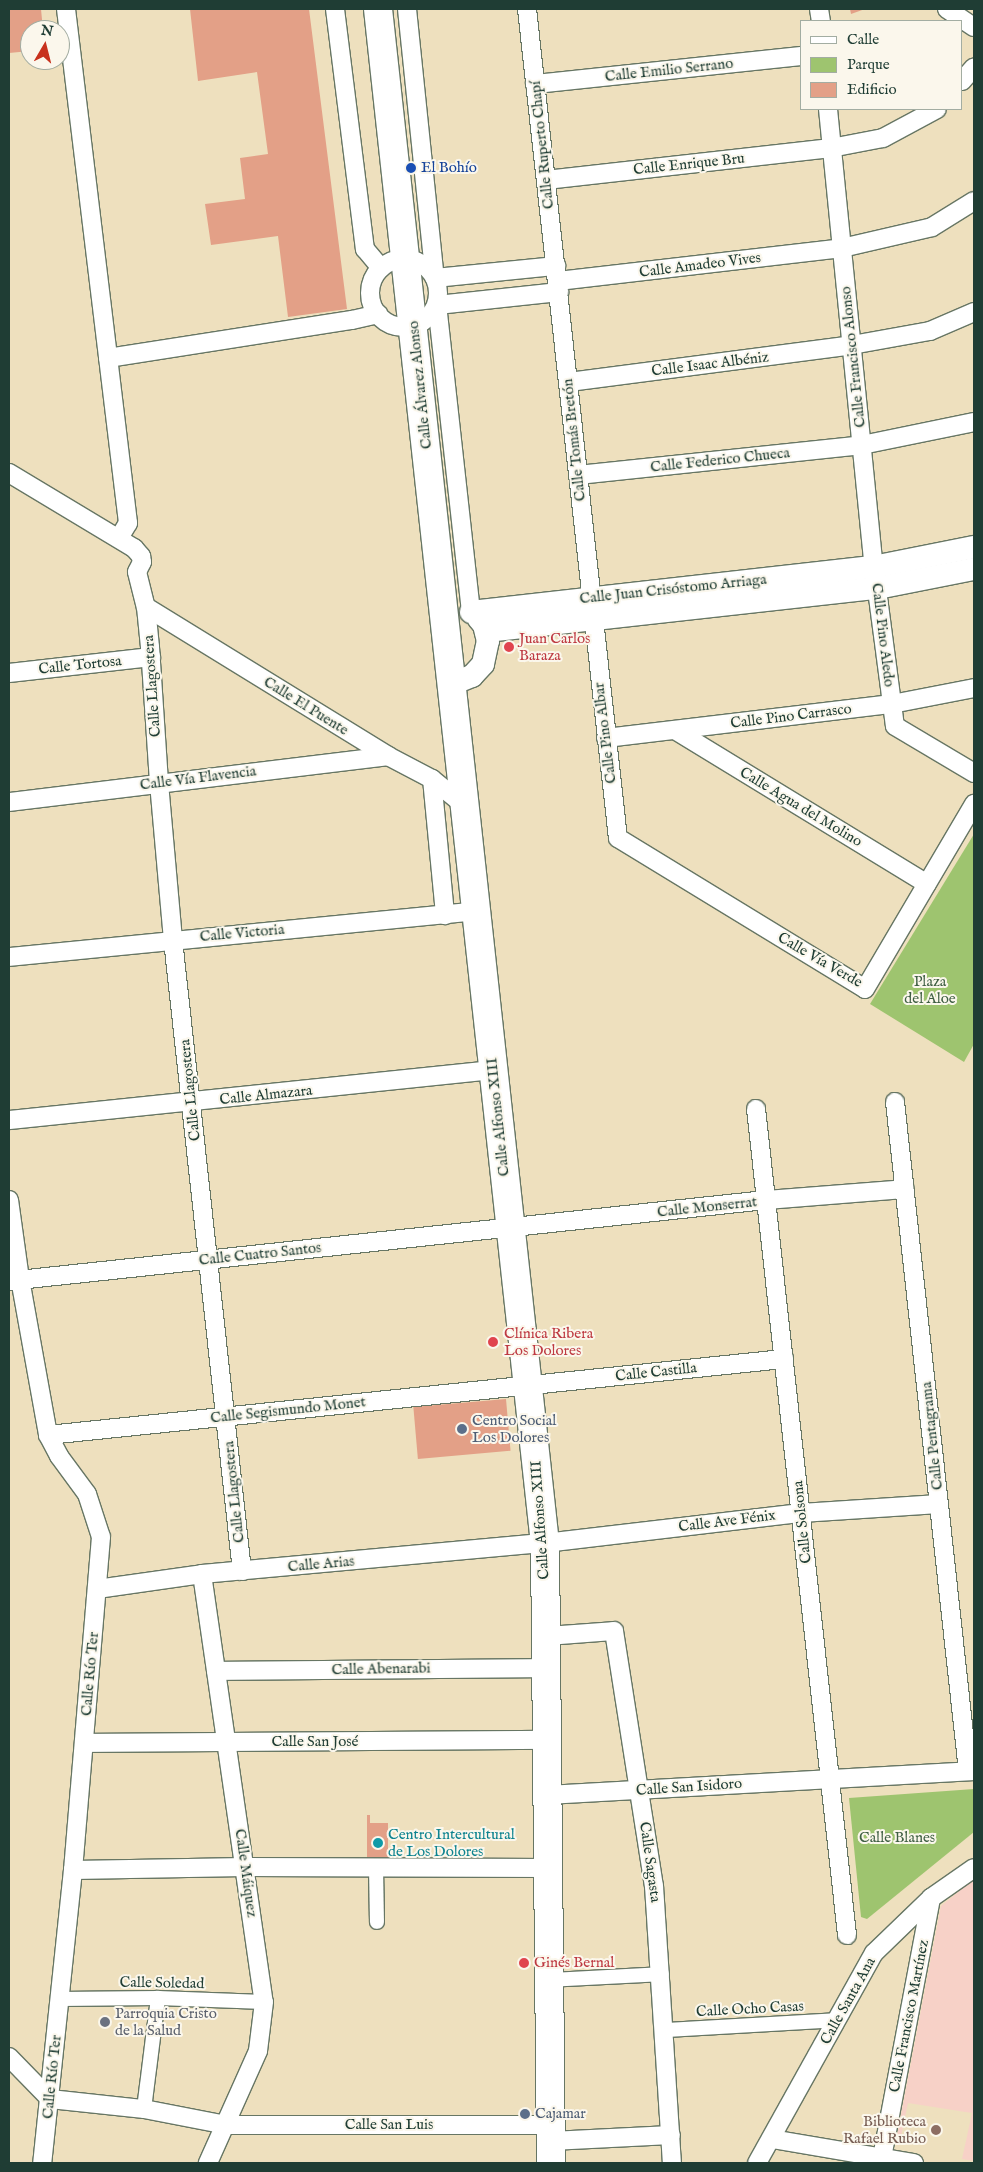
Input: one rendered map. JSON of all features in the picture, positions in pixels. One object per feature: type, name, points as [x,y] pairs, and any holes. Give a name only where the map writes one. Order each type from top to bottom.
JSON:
[{"type":"main road","name":"Calle Álvarez Alonso","points":[[378,9],[407,259],[460,761]]},
{"type":"main road","name":"Calle Alfonso XIII","points":[[460,761],[545,1542],[551,2143]]},
{"type":"street","points":[[9,472],[119,538],[128,523],[66,9]]},
{"type":"street","points":[[335,9],[365,249],[381,268]]},
{"type":"street","points":[[407,9],[435,278]]},
{"type":"street","name":"Calle Ruperto Chapí","points":[[527,9],[557,280]]},
{"type":"street","points":[[947,9],[974,27]]},
{"type":"street","name":"Calle Emilio Serrano","points":[[535,84],[800,56]]},
{"type":"street","points":[[963,80],[974,67]]},
{"type":"street","name":"Calle Francisco Alonso","points":[[828,110],[876,578]]},
{"type":"street","name":"Calle Enrique Bru","points":[[546,180],[831,148],[884,138],[936,110]]},
{"type":"street","name":"Calle Amadeo Vives","points":[[557,280],[842,248],[932,226],[974,201]]},
{"type":"street","points":[[407,259],[424,265],[435,278],[557,280],[437,305],[425,320],[414,326],[395,326],[378,314],[371,300],[370,292],[371,284],[381,268],[395,260],[407,259]]},
{"type":"street","name":"Calle Álvarez Alonso","points":[[435,278],[438,287],[437,305],[471,612]]},
{"type":"street","name":"Calle Tomás Bretón","points":[[557,280],[591,609]]},
{"type":"street","name":"Calle Isaac Albéniz","points":[[569,382],[852,345],[930,331],[974,312]]},
{"type":"street","points":[[108,358],[352,320],[378,314]]},
{"type":"street","name":"Calle Federico Chueca","points":[[578,475],[862,445],[974,422]]},
{"type":"street","name":"Calle Llagostera","points":[[119,538],[134,548],[141,556],[142,562],[138,572],[146,607],[151,658],[158,783],[173,940],[210,1260],[242,1571]]},
{"type":"street","points":[[876,578],[974,547]]},
{"type":"street","points":[[876,578],[974,569]]},
{"type":"street","name":"Calle Juan Crisóstomo Arriaga","points":[[471,612],[591,609],[876,578]]},
{"type":"street","name":"Calle Pino Aledo","points":[[876,578],[895,726],[974,773]]},
{"type":"street","points":[[444,605],[459,606],[480,619],[486,631],[488,648],[483,664],[472,676],[452,684]]},
{"type":"street","name":"Calle El Puente","points":[[146,607],[388,756],[432,779],[464,806]]},
{"type":"street","name":"Calle Juan Crisóstomo Arriaga","points":[[486,631],[591,609]]},
{"type":"street","name":"Calle Pino Albar","points":[[591,609],[618,838]]},
{"type":"street","name":"Calle Tortosa","points":[[9,673],[151,658]]},
{"type":"street","name":"Calle Pino Carrasco","points":[[606,738],[892,704],[974,688]]},
{"type":"street","name":"Calle Agua del Molino","points":[[675,730],[927,884]]},
{"type":"street","name":"Calle Vía Flavencia","points":[[9,802],[388,756]]},
{"type":"street","points":[[432,779],[445,915]]},
{"type":"street","name":"Calle Vía Verde","points":[[618,838],[865,989],[974,804]]},
{"type":"street","name":"Calle Victoria","points":[[9,956],[476,911]]},
{"type":"street","name":"Calle Almazara","points":[[9,1120],[191,1103],[493,1070]]},
{"type":"street","name":"Calle Pentagrama","points":[[895,1102],[939,1504],[971,1771]]},
{"type":"street","name":"Calle Solsona","points":[[756,1109],[848,1935]]},
{"type":"street","name":"Calle Monserrat","points":[[510,1229],[766,1200],[905,1189]]},
{"type":"street","name":"Calle Río Ter","points":[[9,1200],[14,1280],[48,1435],[59,1456],[86,1494],[101,1537],[73,1870],[42,2163]]},
{"type":"street","name":"Calle Cuatro Santos","points":[[14,1280],[510,1229]]},
{"type":"street","name":"Calle Castilla","points":[[528,1384],[784,1359]]},
{"type":"street","name":"Calle Segismundo Monet","points":[[48,1435],[528,1384]]},
{"type":"street","name":"Calle Ave Fénix","points":[[545,1542],[800,1513],[939,1504]]},
{"type":"street","name":"Calle Arias","points":[[97,1589],[202,1574],[545,1542]]},
{"type":"street","name":"Calle Máiquez","points":[[202,1574],[264,2002],[258,2051],[208,2163]]},
{"type":"street","name":"Calle Sagasta","points":[[546,1636],[614,1631],[654,1886],[662,1974],[672,2163]]},
{"type":"street","name":"Calle Abenarabi","points":[[216,1671],[546,1668]]},
{"type":"street","name":"Calle San José","points":[[84,1743],[547,1740]]},
{"type":"street","points":[[830,1777],[971,1771]]},
{"type":"street","name":"Calle San Isidoro","points":[[547,1795],[830,1777]]},
{"type":"street","points":[[73,1870],[245,1867],[548,1868]]},
{"type":"street","points":[[376,1868],[377,1922]]},
{"type":"street","name":"Calle Santa Ana","points":[[757,2163],[874,1952],[931,1898],[974,1868]]},
{"type":"street","name":"Calle Francisco Martínez","points":[[882,2160],[931,1898]]},
{"type":"street","points":[[549,1980],[662,1974]]},
{"type":"street","points":[[144,2109],[158,1998]]},
{"type":"street","name":"Calle Soledad","points":[[60,1999],[158,1998],[264,2002]]},
{"type":"street","name":"Calle Ocho Casas","points":[[665,2030],[837,2020]]},
{"type":"street","points":[[9,2057],[50,2099]]},
{"type":"street","name":"Calle San Luis","points":[[50,2099],[144,2109],[226,2126],[551,2143],[671,2135]]},
{"type":"street","points":[[772,2139],[882,2160],[914,2163]]},
{"type":"shaded area","points":[[974,1879],[974,2161],[962,2159],[972,2113],[908,2103],[899,2146],[896,2141],[941,1906]]},
{"type":"green space","name":"Plaza del Aloe","points":[[974,834],[974,1044],[964,1062],[870,1004]]},
{"type":"green space","name":"Calle Blanes","points":[[974,1789],[974,1832],[867,1919],[861,1917],[849,1798]]},
{"type":"building","points":[[9,9],[41,9],[42,20],[20,20],[20,52],[9,53]]},
{"type":"building","points":[[190,9],[309,9],[347,309],[288,317],[278,236],[211,245],[205,204],[245,199],[240,158],[268,154],[257,72],[198,81]]},
{"type":"building","points":[[850,9],[865,9],[851,14]]},
{"type":"building","name":"Centro Social Los Dolores","points":[[506,1399],[511,1451],[418,1459],[413,1407]]},
{"type":"building","name":"Centro Intercultural de Los Dolores","points":[[367,1815],[370,1815],[370,1823],[388,1823],[388,1862],[367,1862]]},
{"type":"place","name":"El Bohío","points":[[411,168]]},
{"type":"place","name":"Juan Carlos Baraza","points":[[509,647]]},
{"type":"place","name":"Clínica Ribera Los Dolores","points":[[493,1342]]},
{"type":"place","name":"Centro Social Los Dolores","points":[[462,1429]]},
{"type":"place","name":"Centro Intercultural de Los Dolores","points":[[378,1843]]},
{"type":"place","name":"Ginés Bernal","points":[[524,1963]]},
{"type":"place","name":"Parroquia Cristo de la Salud","points":[[105,2022]]},
{"type":"place","name":"Cajamar","points":[[525,2114]]},
{"type":"place","name":"Biblioteca Rafael Rubio","points":[[936,2130]]}]
